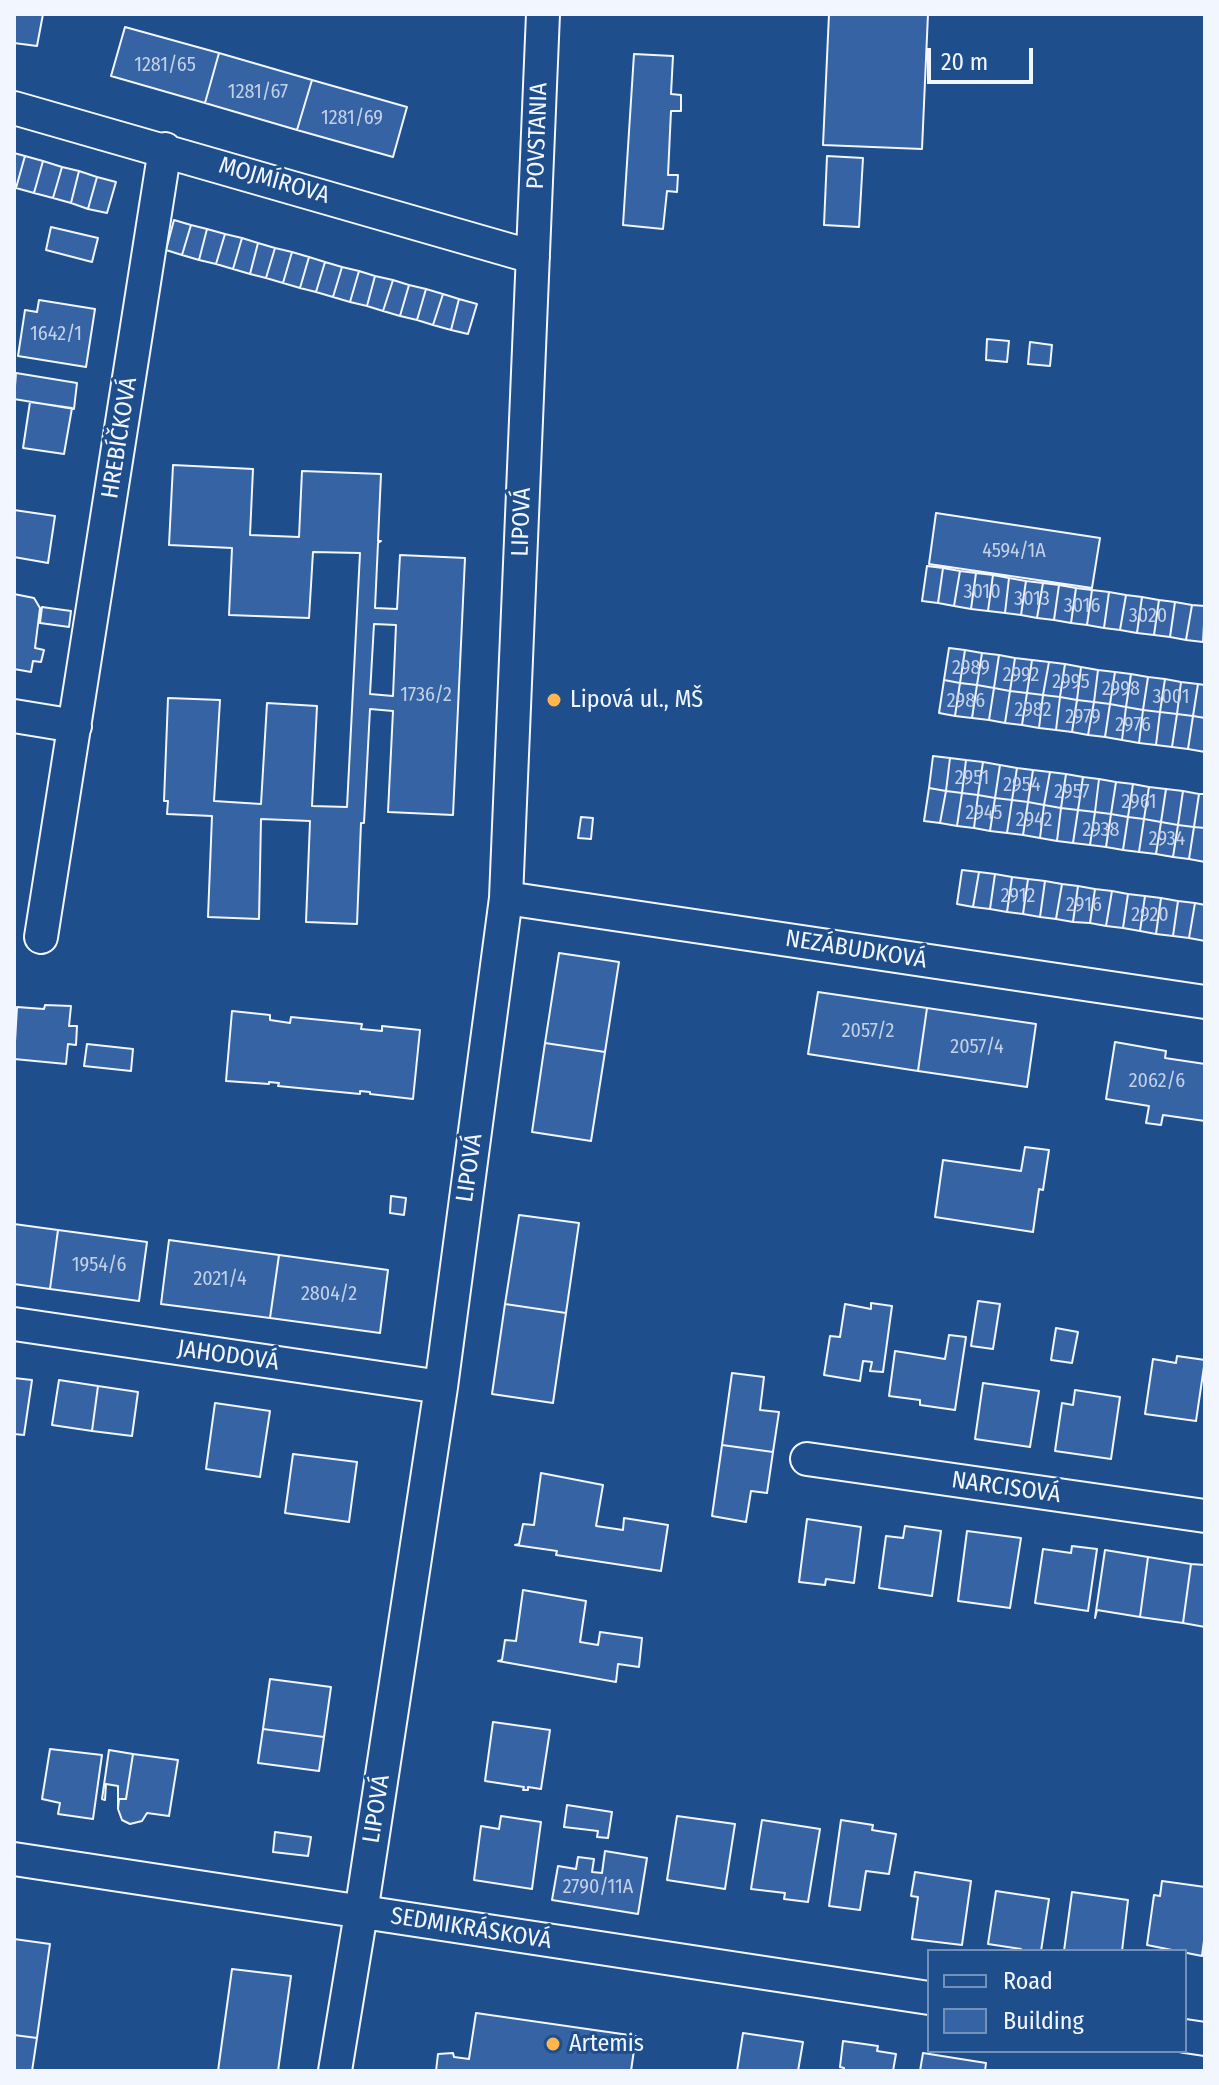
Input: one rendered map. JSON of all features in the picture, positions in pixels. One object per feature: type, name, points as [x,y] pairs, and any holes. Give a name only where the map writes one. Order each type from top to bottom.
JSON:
[{"type":"street","name":"POVSTANIA","points":[[533,257],[543,14]]},
{"type":"street","name":"MOJMÍROVA","points":[[14,108],[533,257]]},
{"type":"street","name":"HREBÍČKOVÁ","points":[[41,937],[165,149]]},
{"type":"street","name":"LIPOVÁ","points":[[335,2071],[441,1387],[506,898],[533,257]]},
{"type":"street","points":[[14,716],[75,726]]},
{"type":"street","name":"NEZÁBUDKOVÁ","points":[[506,898],[1205,1002]]},
{"type":"street","name":"JAHODOVÁ","points":[[14,1324],[441,1387]]},
{"type":"street","name":"NARCISOVÁ","points":[[807,1459],[1205,1516]]},
{"type":"street","name":"SEDMIKRÁSKOVÁ","points":[[14,1859],[927,1998]]},
{"type":"building","points":[[14,14],[43,14],[37,46],[14,43]]},
{"type":"building","points":[[829,14],[928,14],[922,149],[823,145]]},
{"type":"building","points":[[125,27],[219,53],[205,103],[111,76]]},
{"type":"building","points":[[219,53],[312,80],[297,130],[205,103]]},
{"type":"building","points":[[634,54],[673,56],[671,94],[681,95],[681,111],[671,111],[668,175],[678,175],[677,192],[667,191],[663,229],[623,225]]},
{"type":"building","points":[[312,80],[407,107],[393,157],[297,130]]},
{"type":"building","points":[[14,153],[25,156],[16,188],[14,188]]},
{"type":"building","points":[[25,156],[43,161],[34,193],[16,188]]},
{"type":"building","points":[[827,156],[863,158],[859,227],[824,225]]},
{"type":"building","points":[[43,161],[62,167],[53,198],[34,193]]},
{"type":"building","points":[[62,167],[79,171],[71,203],[53,198]]},
{"type":"building","points":[[79,171],[97,177],[88,209],[71,203]]},
{"type":"building","points":[[97,177],[116,182],[107,213],[88,209]]},
{"type":"building","points":[[174,220],[191,225],[182,255],[166,250]]},
{"type":"building","points":[[191,225],[207,229],[199,260],[182,255]]},
{"type":"building","points":[[51,227],[98,238],[92,262],[46,250]]},
{"type":"building","points":[[207,229],[225,234],[216,264],[199,260]]},
{"type":"building","points":[[225,234],[242,238],[233,269],[216,264]]},
{"type":"building","points":[[242,238],[258,243],[250,274],[233,269]]},
{"type":"building","points":[[258,243],[275,248],[266,278],[250,274]]},
{"type":"building","points":[[275,248],[292,252],[283,283],[266,278]]},
{"type":"building","points":[[292,252],[309,257],[300,288],[283,283]]},
{"type":"building","points":[[309,257],[325,262],[316,292],[300,288]]},
{"type":"building","points":[[325,262],[342,267],[333,297],[316,292]]},
{"type":"building","points":[[342,267],[359,271],[350,302],[333,297]]},
{"type":"building","points":[[359,271],[375,276],[367,306],[350,302]]},
{"type":"building","points":[[375,276],[393,280],[383,311],[367,306]]},
{"type":"building","points":[[393,280],[409,285],[400,316],[383,311]]},
{"type":"building","points":[[409,285],[426,289],[417,320],[400,316]]},
{"type":"building","points":[[426,289],[443,294],[433,325],[417,320]]},
{"type":"building","points":[[443,294],[459,299],[451,330],[433,325]]},
{"type":"building","points":[[459,299],[477,304],[468,334],[451,330]]},
{"type":"building","points":[[39,300],[95,309],[86,367],[18,356],[25,310],[37,312]]},
{"type":"building","points":[[987,339],[1009,341],[1007,362],[986,360]]},
{"type":"building","points":[[1030,342],[1052,345],[1050,366],[1028,364]]},
{"type":"building","points":[[16,373],[77,383],[74,409],[14,399]]},
{"type":"building","points":[[30,402],[72,408],[64,454],[23,448]]},
{"type":"building","points":[[173,465],[253,469],[250,535],[299,537],[302,471],[381,474],[378,541],[381,541],[378,543],[375,608],[397,609],[400,555],[465,558],[453,815],[388,812],[393,711],[370,709],[357,924],[306,922],[310,821],[261,819],[259,919],[208,917],[212,816],[167,814],[168,801],[164,801],[168,698],[220,700],[214,801],[261,804],[267,703],[317,706],[312,806],[347,807],[360,553],[313,552],[309,618],[229,615],[232,548],[169,545]],"holes":[[[374,624],[396,625],[393,696],[370,694]]]},
{"type":"building","points":[[14,510],[55,516],[48,563],[14,557]]},
{"type":"building","points":[[936,513],[1100,538],[1092,588],[929,564]]},
{"type":"building","points":[[927,566],[943,568],[938,603],[922,601]]},
{"type":"building","points":[[943,568],[960,571],[954,606],[938,603]]},
{"type":"building","points":[[960,571],[976,573],[971,609],[954,606]]},
{"type":"building","points":[[976,573],[993,575],[988,611],[971,609]]},
{"type":"building","points":[[993,575],[1009,578],[1005,613],[988,611]]},
{"type":"building","points":[[1009,578],[1026,581],[1021,615],[1005,613]]},
{"type":"building","points":[[1026,581],[1043,583],[1037,618],[1021,615]]},
{"type":"building","points":[[1043,583],[1059,585],[1054,620],[1037,618]]},
{"type":"building","points":[[1059,585],[1076,588],[1071,623],[1054,620]]},
{"type":"building","points":[[1076,588],[1092,590],[1087,625],[1071,623]]},
{"type":"building","points":[[1092,590],[1109,592],[1104,628],[1087,625]]},
{"type":"building","points":[[1109,592],[1126,595],[1120,630],[1104,628]]},
{"type":"building","points":[[14,594],[34,598],[40,608],[35,648],[44,650],[41,662],[33,661],[31,672],[14,669]]},
{"type":"building","points":[[1126,595],[1142,597],[1137,633],[1120,630]]},
{"type":"building","points":[[1142,597],[1159,600],[1154,635],[1137,633]]},
{"type":"building","points":[[1159,600],[1175,602],[1170,637],[1154,635]]},
{"type":"building","points":[[1175,602],[1192,605],[1186,640],[1170,637]]},
{"type":"building","points":[[1192,605],[1205,606],[1203,642],[1186,640]]},
{"type":"building","points":[[42,607],[71,611],[69,627],[40,623]]},
{"type":"building","points":[[949,648],[965,650],[960,683],[944,680]]},
{"type":"building","points":[[965,650],[982,653],[977,685],[960,683]]},
{"type":"building","points":[[982,653],[999,655],[994,688],[977,685]]},
{"type":"building","points":[[999,655],[1015,658],[1010,691],[994,688]]},
{"type":"building","points":[[1015,658],[1032,660],[1027,693],[1010,691]]},
{"type":"building","points":[[1032,660],[1049,662],[1043,695],[1027,693]]},
{"type":"building","points":[[1049,662],[1065,664],[1060,697],[1043,695]]},
{"type":"building","points":[[1065,664],[1081,667],[1077,700],[1060,697]]},
{"type":"building","points":[[1081,667],[1098,670],[1094,702],[1077,700]]},
{"type":"building","points":[[1098,670],[1115,672],[1110,704],[1094,702]]},
{"type":"building","points":[[1115,672],[1131,674],[1126,707],[1110,704]]},
{"type":"building","points":[[1131,674],[1148,677],[1143,710],[1126,707]]},
{"type":"building","points":[[1148,677],[1165,679],[1160,712],[1143,710]]},
{"type":"building","points":[[1165,679],[1181,682],[1177,714],[1160,712]]},
{"type":"building","points":[[944,680],[960,683],[955,716],[939,713]]},
{"type":"building","points":[[1181,682],[1198,684],[1193,716],[1177,714]]},
{"type":"building","points":[[960,683],[977,685],[972,718],[955,716]]},
{"type":"building","points":[[1198,684],[1205,685],[1205,718],[1193,716]]},
{"type":"building","points":[[977,685],[994,688],[989,720],[972,718]]},
{"type":"building","points":[[994,688],[1010,691],[1005,723],[989,720]]},
{"type":"building","points":[[1010,691],[1027,693],[1022,725],[1005,723]]},
{"type":"building","points":[[1027,693],[1043,695],[1039,728],[1022,725]]},
{"type":"building","points":[[1043,695],[1060,697],[1056,730],[1039,728]]},
{"type":"building","points":[[1060,697],[1077,700],[1072,732],[1056,730]]},
{"type":"building","points":[[1077,700],[1094,702],[1088,735],[1072,732]]},
{"type":"building","points":[[1094,702],[1110,704],[1105,737],[1088,735]]},
{"type":"building","points":[[1110,704],[1126,707],[1122,740],[1105,737]]},
{"type":"building","points":[[1126,707],[1143,710],[1139,743],[1122,740]]},
{"type":"building","points":[[1143,710],[1160,712],[1156,745],[1139,743]]},
{"type":"building","points":[[1160,712],[1177,714],[1172,747],[1156,745]]},
{"type":"building","points":[[1177,714],[1193,716],[1188,749],[1172,747]]},
{"type":"building","points":[[1193,716],[1205,718],[1205,752],[1188,749]]},
{"type":"building","points":[[933,756],[950,758],[946,791],[929,788]]},
{"type":"building","points":[[950,758],[966,760],[962,793],[946,791]]},
{"type":"building","points":[[966,760],[983,762],[978,795],[962,793]]},
{"type":"building","points":[[983,762],[1000,765],[995,798],[978,795]]},
{"type":"building","points":[[1000,765],[1017,768],[1012,800],[995,798]]},
{"type":"building","points":[[1017,768],[1033,770],[1028,802],[1012,800]]},
{"type":"building","points":[[1033,770],[1050,772],[1044,805],[1028,802]]},
{"type":"building","points":[[1050,772],[1066,774],[1061,808],[1044,805]]},
{"type":"building","points":[[1066,774],[1083,777],[1078,810],[1061,808]]},
{"type":"building","points":[[1083,777],[1099,779],[1095,812],[1078,810]]},
{"type":"building","points":[[1099,779],[1116,782],[1111,814],[1095,812]]},
{"type":"building","points":[[1116,782],[1133,784],[1128,817],[1111,814]]},
{"type":"building","points":[[1133,784],[1149,787],[1144,819],[1128,817]]},
{"type":"building","points":[[1149,787],[1166,789],[1161,822],[1144,819]]},
{"type":"building","points":[[929,788],[946,791],[940,823],[924,821]]},
{"type":"building","points":[[1166,789],[1183,791],[1178,825],[1161,822]]},
{"type":"building","points":[[946,791],[962,793],[957,826],[940,823]]},
{"type":"building","points":[[1183,791],[1199,794],[1194,827],[1178,825]]},
{"type":"building","points":[[962,793],[978,795],[974,828],[957,826]]},
{"type":"building","points":[[1199,794],[1205,794],[1205,828],[1194,827]]},
{"type":"building","points":[[978,795],[995,798],[990,831],[974,828]]},
{"type":"building","points":[[995,798],[1012,800],[1007,833],[990,831]]},
{"type":"building","points":[[1012,800],[1028,802],[1023,835],[1007,833]]},
{"type":"building","points":[[1028,802],[1044,805],[1040,838],[1023,835]]},
{"type":"building","points":[[1044,805],[1061,808],[1057,841],[1040,838]]},
{"type":"building","points":[[1061,808],[1078,810],[1073,843],[1057,841]]},
{"type":"building","points":[[1078,810],[1095,812],[1090,845],[1073,843]]},
{"type":"building","points":[[1095,812],[1111,814],[1106,847],[1090,845]]},
{"type":"building","points":[[1111,814],[1128,817],[1123,850],[1106,847]]},
{"type":"building","points":[[581,817],[593,818],[591,839],[578,838]]},
{"type":"building","points":[[1128,817],[1144,819],[1139,852],[1123,850]]},
{"type":"building","points":[[1144,819],[1161,822],[1156,854],[1139,852]]},
{"type":"building","points":[[1161,822],[1178,825],[1173,857],[1156,854]]},
{"type":"building","points":[[1178,825],[1194,827],[1189,859],[1173,857]]},
{"type":"building","points":[[1194,827],[1205,828],[1205,862],[1189,859]]},
{"type":"building","points":[[962,870],[979,872],[973,907],[957,904]]},
{"type":"building","points":[[979,872],[995,874],[990,909],[973,907]]},
{"type":"building","points":[[995,874],[1012,877],[1007,912],[990,909]]},
{"type":"building","points":[[1012,877],[1028,879],[1023,914],[1007,912]]},
{"type":"building","points":[[1028,879],[1045,881],[1040,917],[1023,914]]},
{"type":"building","points":[[1045,881],[1062,884],[1056,919],[1040,917]]},
{"type":"building","points":[[1062,884],[1078,886],[1073,922],[1056,919]]},
{"type":"building","points":[[1078,886],[1095,889],[1090,923],[1073,922]]},
{"type":"building","points":[[1095,889],[1112,891],[1106,926],[1090,923]]},
{"type":"building","points":[[1112,891],[1128,894],[1123,928],[1106,926]]},
{"type":"building","points":[[1128,894],[1145,896],[1140,931],[1123,928]]},
{"type":"building","points":[[1145,896],[1161,898],[1156,934],[1140,931]]},
{"type":"building","points":[[1161,898],[1178,901],[1173,936],[1156,934]]},
{"type":"building","points":[[1178,901],[1195,903],[1189,938],[1173,936]]},
{"type":"building","points":[[1195,903],[1205,905],[1205,941],[1189,938]]},
{"type":"building","points":[[559,953],[619,962],[605,1052],[545,1043]]},
{"type":"building","points":[[818,992],[927,1008],[918,1071],[808,1054]]},
{"type":"building","points":[[45,1005],[71,1006],[69,1026],[77,1026],[76,1045],[68,1044],[66,1064],[14,1059],[17,1007],[44,1009]]},
{"type":"building","points":[[927,1008],[1036,1024],[1027,1087],[918,1071]]},
{"type":"building","points":[[232,1011],[270,1015],[270,1020],[290,1023],[291,1017],[362,1024],[361,1029],[382,1031],[382,1026],[420,1030],[413,1099],[360,1091],[360,1094],[278,1086],[279,1083],[269,1082],[226,1081]]},
{"type":"building","points":[[1115,1042],[1166,1051],[1165,1058],[1205,1064],[1205,1121],[1163,1115],[1161,1125],[1146,1123],[1149,1106],[1106,1099]]},
{"type":"building","points":[[545,1043],[605,1052],[591,1141],[532,1132]]},
{"type":"building","points":[[87,1044],[133,1049],[131,1071],[84,1066]]},
{"type":"building","points":[[1025,1147],[1049,1150],[1033,1232],[935,1217],[943,1160],[1021,1171]]},
{"type":"building","points":[[391,1196],[406,1198],[404,1215],[390,1213]]},
{"type":"building","points":[[519,1215],[579,1223],[566,1313],[505,1304]]},
{"type":"building","points":[[14,1224],[58,1230],[50,1289],[14,1284]]},
{"type":"building","points":[[58,1230],[147,1242],[139,1301],[50,1289]]},
{"type":"building","points":[[169,1240],[279,1255],[270,1318],[161,1304]]},
{"type":"building","points":[[279,1255],[388,1270],[380,1333],[270,1318]]},
{"type":"building","points":[[978,1301],[1000,1304],[993,1349],[971,1346]]},
{"type":"building","points":[[871,1303],[892,1306],[883,1372],[870,1371],[872,1362],[863,1361],[860,1381],[824,1375],[830,1336],[840,1337],[845,1304],[871,1309]]},
{"type":"building","points":[[505,1304],[566,1313],[553,1403],[492,1394]]},
{"type":"building","points":[[1056,1328],[1078,1332],[1072,1363],[1051,1360]]},
{"type":"building","points":[[949,1335],[966,1337],[955,1410],[920,1405],[920,1400],[889,1396],[895,1351],[945,1359]]},
{"type":"building","points":[[1177,1356],[1205,1360],[1196,1421],[1145,1414],[1153,1359],[1176,1363]]},
{"type":"building","points":[[732,1373],[764,1377],[760,1410],[779,1412],[773,1452],[722,1445]]},
{"type":"building","points":[[14,1378],[32,1380],[24,1435],[14,1434]]},
{"type":"building","points":[[59,1380],[98,1386],[92,1431],[52,1425]]},
{"type":"building","points":[[983,1383],[1039,1391],[1030,1447],[975,1439]]},
{"type":"building","points":[[98,1386],[138,1392],[132,1436],[92,1431]]},
{"type":"building","points":[[1075,1390],[1120,1397],[1111,1459],[1055,1451],[1062,1403],[1073,1405]]},
{"type":"building","points":[[215,1403],[270,1411],[260,1477],[206,1469]]},
{"type":"building","points":[[722,1445],[773,1452],[767,1493],[751,1491],[746,1522],[712,1516]]},
{"type":"building","points":[[293,1454],[357,1462],[349,1522],[285,1513]]},
{"type":"building","points":[[541,1473],[603,1485],[596,1526],[623,1530],[624,1518],[668,1525],[661,1571],[556,1555],[557,1551],[515,1545],[519,1544],[523,1524],[534,1525]]},
{"type":"building","points":[[807,1519],[861,1527],[854,1583],[826,1579],[825,1585],[799,1582]]},
{"type":"building","points":[[905,1526],[941,1531],[932,1596],[879,1588],[886,1536],[903,1538]]},
{"type":"building","points":[[967,1531],[1021,1538],[1010,1608],[958,1601]]},
{"type":"building","points":[[1072,1546],[1097,1549],[1088,1611],[1035,1603],[1043,1549],[1071,1553]]},
{"type":"building","points":[[1105,1550],[1148,1557],[1140,1617],[1097,1610],[1095,1618]]},
{"type":"building","points":[[1148,1557],[1191,1564],[1183,1623],[1140,1617]]},
{"type":"building","points":[[1191,1564],[1205,1565],[1205,1627],[1183,1623]]},
{"type":"building","points":[[523,1590],[586,1601],[580,1642],[598,1645],[600,1632],[642,1638],[639,1667],[618,1664],[616,1682],[498,1661],[502,1660],[505,1640],[516,1641]]},
{"type":"building","points":[[270,1679],[331,1687],[324,1737],[263,1729]]},
{"type":"building","points":[[493,1722],[550,1730],[541,1789],[528,1787],[528,1790],[523,1790],[524,1787],[485,1781]]},
{"type":"building","points":[[263,1729],[324,1737],[319,1771],[258,1763]]},
{"type":"building","points":[[50,1749],[102,1755],[93,1819],[58,1814],[60,1803],[42,1799]]},
{"type":"building","points":[[109,1750],[133,1754],[126,1799],[119,1799],[118,1809],[118,1786],[106,1784],[105,1800],[102,1799]]},
{"type":"building","points":[[133,1754],[178,1760],[169,1816],[147,1813],[142,1821],[130,1824],[122,1820],[118,1809],[119,1799],[126,1799]]},
{"type":"building","points":[[567,1805],[612,1812],[608,1838],[597,1837],[598,1831],[564,1827]]},
{"type":"building","points":[[501,1816],[541,1822],[532,1889],[474,1880],[481,1826],[499,1829]]},
{"type":"building","points":[[677,1816],[735,1824],[725,1889],[667,1880]]},
{"type":"building","points":[[762,1820],[820,1829],[808,1902],[784,1899],[785,1893],[751,1889]]},
{"type":"building","points":[[841,1820],[873,1825],[872,1830],[896,1834],[889,1874],[866,1871],[860,1910],[829,1906]]},
{"type":"building","points":[[275,1832],[311,1837],[308,1856],[273,1852]]},
{"type":"building","points":[[605,1851],[647,1858],[638,1914],[552,1900],[558,1866],[576,1869],[578,1857],[594,1859],[592,1872],[602,1873]]},
{"type":"building","points":[[915,1872],[971,1881],[962,1945],[912,1939],[918,1897],[911,1896]]},
{"type":"building","points":[[1162,1881],[1205,1887],[1202,1956],[1187,1953],[1187,1949],[1147,1945],[1154,1895],[1160,1896]]},
{"type":"building","points":[[996,1891],[1049,1899],[1041,1949],[988,1944]]},
{"type":"building","points":[[1072,1892],[1128,1900],[1122,1949],[1064,1949]]},
{"type":"building","points":[[14,1939],[50,1944],[37,2038],[14,2035]]},
{"type":"building","points":[[232,1969],[291,1976],[278,2071],[218,2071]]},
{"type":"building","name":"Artemis","points":[[476,2013],[636,2036],[631,2071],[436,2071],[438,2054],[453,2053],[454,2057],[469,2059]]},
{"type":"building","points":[[743,2033],[803,2042],[798,2071],[737,2071]]},
{"type":"building","points":[[14,2035],[37,2038],[32,2071],[14,2071]]},
{"type":"building","points":[[843,2041],[878,2046],[877,2051],[896,2054],[893,2071],[844,2071],[840,2067]]},
{"type":"building","points":[[923,2053],[986,2063],[985,2071],[920,2071]]},
{"type":"place","name":"Lipová ul., MŠ","points":[[554,700]]},
{"type":"place","name":"Artemis","points":[[553,2044]]}]
